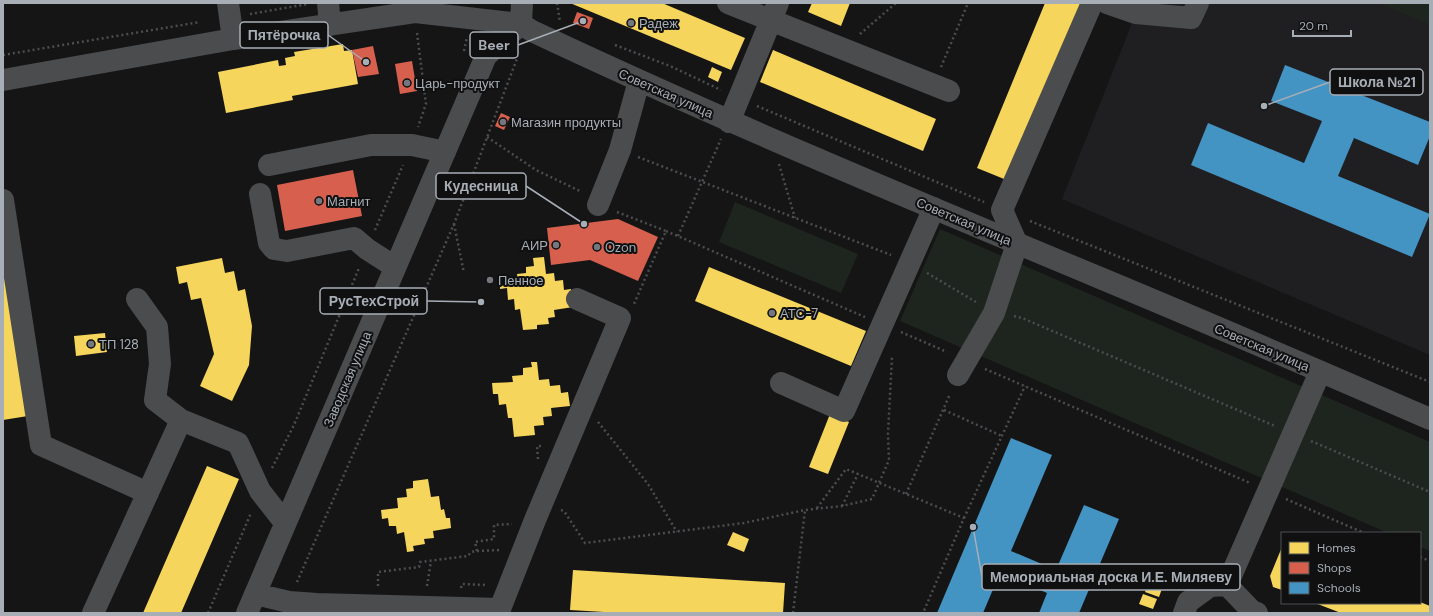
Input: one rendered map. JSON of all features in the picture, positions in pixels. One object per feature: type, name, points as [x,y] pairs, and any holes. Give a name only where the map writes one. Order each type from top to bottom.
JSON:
[{"type":"street","points":[[328,3],[330,25]]},
{"type":"street","points":[[728,3],[775,12],[941,88]]},
{"type":"street","points":[[963,368],[994,313],[1017,244],[1002,210],[1092,3]]},
{"type":"street","points":[[1107,3],[1136,14],[1191,18],[1198,3]]},
{"type":"street","points":[[229,10],[233,39]]},
{"type":"street","points":[[3,80],[233,39],[415,12],[522,14]]},
{"type":"street","points":[[729,122],[775,12]]},
{"type":"street","name":"Советская улица","points":[[522,14],[532,31],[729,122],[1430,419]]},
{"type":"street","name":"Заводская улица","points":[[251,604],[486,56],[522,14]]},
{"type":"street","points":[[599,203],[620,150],[639,81]]},
{"type":"street","points":[[270,165],[371,145],[412,145],[445,152]]},
{"type":"street","points":[[260,194],[269,243],[274,249],[287,251],[354,238],[367,249],[395,267]]},
{"type":"street","points":[[3,200],[41,445],[148,493]]},
{"type":"street","points":[[781,383],[844,411],[934,208]]},
{"type":"street","points":[[137,299],[157,327],[160,364],[154,400],[181,420],[238,443],[260,491],[285,523]]},
{"type":"street","points":[[251,604],[289,602],[500,610],[535,520],[620,318],[577,299]]},
{"type":"street","points":[[1227,585],[1320,372]]},
{"type":"street","points":[[93,613],[181,420]]},
{"type":"street","points":[[1184,613],[1188,602],[1210,586],[1227,585],[1252,611],[1257,613]]},
{"type":"path","points":[[3,55],[229,10],[314,3]]},
{"type":"path","points":[[557,3],[560,23]]},
{"type":"path","points":[[856,36],[896,3]]},
{"type":"path","points":[[941,88],[968,3]]},
{"type":"path","points":[[208,613],[260,491],[294,425],[412,145],[426,104],[415,12]]},
{"type":"path","points":[[289,602],[454,224],[520,50]]},
{"type":"path","points":[[678,236],[729,122]]},
{"type":"path","points":[[487,137],[536,170],[599,203],[882,324],[963,368],[1025,386],[1362,532]]},
{"type":"path","points":[[772,140],[795,218]]},
{"type":"path","points":[[620,150],[910,262],[994,313],[1022,318],[1430,492]]},
{"type":"path","points":[[454,224],[464,273]]},
{"type":"path","points":[[634,305],[666,231]]},
{"type":"path","points":[[555,509],[564,511],[585,543],[744,523],[805,510],[842,506],[872,499],[889,460],[888,434],[892,351]]},
{"type":"path","points":[[906,494],[963,368]]},
{"type":"path","points":[[923,613],[964,518],[1025,386]]},
{"type":"path","points":[[944,410],[1002,436]]},
{"type":"path","points":[[598,422],[648,484],[676,532]]},
{"type":"path","points":[[817,509],[846,469],[964,518]]},
{"type":"path","points":[[842,506],[858,474]]},
{"type":"path","points":[[793,613],[805,510]]},
{"type":"path","points":[[379,594],[378,572],[419,567],[420,562],[468,556],[470,552],[477,551],[476,542],[494,540],[494,525],[515,524]]},
{"type":"path","points":[[431,561],[426,589],[433,589]]},
{"type":"path","points":[[454,589],[461,589],[462,584],[491,586]]},
{"type":"shaded area","points":[[1140,3],[1430,3],[1430,355],[1062,199]]},
{"type":"shaded area","points":[[1379,3],[1430,3],[1430,25]]},
{"type":"shaded area","points":[[735,202],[858,254],[841,293],[719,242]]},
{"type":"shaded area","points":[[940,229],[1430,442],[1430,551],[1421,547],[1421,532],[1386,532],[900,321]]},
{"type":"building: Homes","points":[[570,3],[662,3],[745,38],[731,70]]},
{"type":"building: Homes","points":[[812,3],[850,3],[841,26],[808,12]]},
{"type":"building: Homes","points":[[1045,3],[1082,3],[1009,181],[977,168]]},
{"type":"building: Homes","points":[[343,44],[344,51],[352,50],[358,84],[292,96],[293,100],[226,113],[218,72],[278,60],[279,66],[286,65],[285,58],[295,56],[294,52]]},
{"type":"building: Homes","points":[[773,50],[936,119],[923,151],[760,82]]},
{"type":"building: Homes","points":[[712,67],[722,72],[718,82],[708,77]]},
{"type":"building: Homes","points":[[544,257],[546,274],[554,273],[555,281],[563,280],[564,290],[571,289],[573,307],[554,310],[555,317],[548,318],[549,324],[537,325],[537,329],[523,330],[520,309],[515,310],[514,299],[508,300],[507,288],[500,289],[500,286],[518,284],[517,274],[526,273],[526,267],[534,266],[533,258]]},
{"type":"building: Homes","points":[[222,258],[225,273],[234,271],[238,291],[245,289],[252,326],[249,365],[232,401],[200,386],[214,354],[201,298],[191,300],[187,282],[179,284],[176,267]]},
{"type":"building: Homes","points":[[3,264],[34,415],[3,420]]},
{"type":"building: Homes","name":"АТС-7","points":[[709,267],[866,331],[851,366],[695,301]]},
{"type":"building: Homes","name":"ТП 128","points":[[105,333],[107,352],[76,356],[74,336]]},
{"type":"building: Homes","points":[[531,362],[537,362],[539,380],[549,379],[550,386],[560,385],[561,393],[568,392],[570,406],[551,408],[552,416],[543,417],[544,425],[534,426],[535,435],[514,437],[512,418],[508,418],[506,404],[499,405],[498,394],[493,394],[492,383],[513,382],[512,376],[523,375],[523,368],[532,367]]},
{"type":"building: Homes","points":[[830,414],[849,422],[828,474],[809,467]]},
{"type":"building: Homes","points":[[207,466],[239,479],[181,613],[143,613]]},
{"type":"building: Homes","points":[[428,479],[431,497],[439,496],[441,510],[444,509],[446,518],[450,518],[451,528],[433,531],[434,538],[424,539],[425,544],[413,546],[414,551],[407,552],[404,532],[397,534],[396,526],[389,526],[388,518],[382,519],[381,510],[398,508],[397,498],[407,497],[406,489],[413,488],[413,481]]},
{"type":"building: Homes","points":[[733,532],[749,539],[744,552],[727,545]]},
{"type":"building: Homes","points":[[1281,549],[1281,590],[1273,587],[1270,576]]},
{"type":"building: Homes","points":[[573,570],[785,583],[783,613],[621,613],[570,610]]},
{"type":"building: Homes","points":[[1150,578],[1164,583],[1159,597],[1145,592]]},
{"type":"building: Homes","points":[[1143,594],[1157,599],[1153,609],[1139,604]]},
{"type":"building: Homes","points":[[1421,602],[1430,606],[1430,613],[1341,613],[1318,604],[1421,604]]},
{"type":"building: Shops","points":[[577,12],[593,18],[589,29],[573,23]]},
{"type":"building: Shops","points":[[373,46],[379,74],[358,77],[352,50]]},
{"type":"building: Shops","name":"Царь-продукт","points":[[412,61],[417,91],[400,94],[395,64]]},
{"type":"building: Shops","name":"Магазин продукты","points":[[501,113],[510,117],[504,130],[495,126]]},
{"type":"building: Shops","name":"Магнит","points":[[353,170],[362,216],[285,231],[277,185]]},
{"type":"building: Shops","points":[[618,219],[658,237],[638,281],[590,260],[551,265],[547,228]]},
{"type":"building: Schools","points":[[1285,65],[1430,122],[1430,136],[1418,165],[1354,138],[1338,176],[1430,214],[1412,257],[1191,165],[1208,123],[1304,163],[1322,121],[1271,101]]},
{"type":"building: Schools","points":[[1011,438],[1052,455],[1011,551],[1056,570],[1084,505],[1119,519],[1079,613],[1039,613],[1047,593],[1000,573],[983,613],[937,613]]},
{"type":"place","name":"Beer","points":[[583,21]]},
{"type":"place","name":"Радеж","points":[[631,23]]},
{"type":"place","name":"Пятёрочка","points":[[366,62]]},
{"type":"place","name":"Царь-продукт","points":[[407,83]]},
{"type":"place","name":"Школа №21","points":[[1264,106]]},
{"type":"place","name":"Магазин продукты","points":[[503,122]]},
{"type":"place","name":"Магнит","points":[[319,201]]},
{"type":"place","name":"Кудесница","points":[[584,224]]},
{"type":"place","name":"АИР","points":[[556,245]]},
{"type":"place","name":"Ozon","points":[[597,247]]},
{"type":"place","name":"Пенное","points":[[490,280]]},
{"type":"place","name":"РусТехСтрой","points":[[481,302]]},
{"type":"place","name":"АТС-7","points":[[772,313]]},
{"type":"place","name":"ТП 128","points":[[91,344]]},
{"type":"place","name":"Мемориальная доска И.Е. Миляеву","points":[[973,527]]}]
